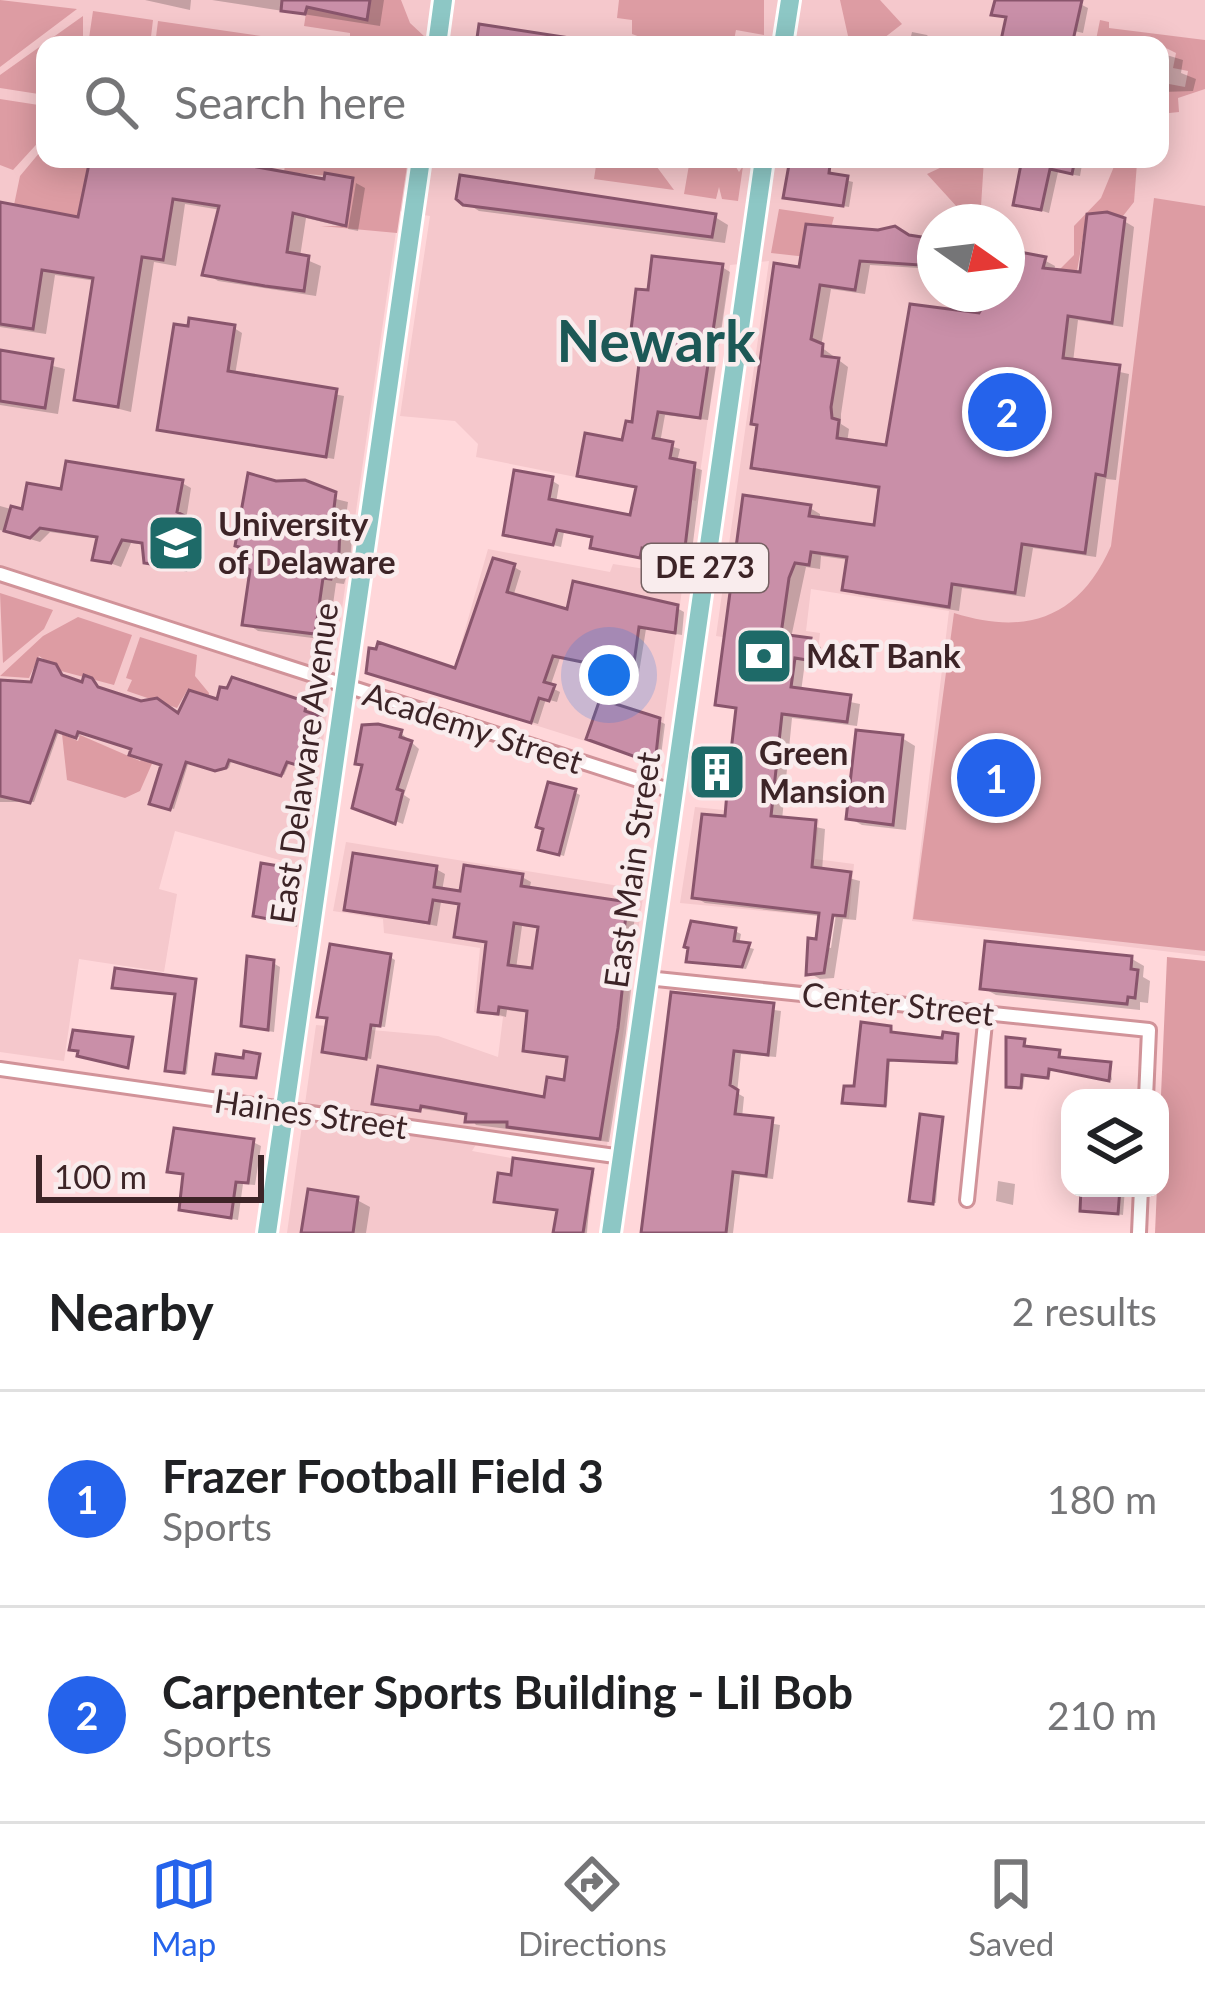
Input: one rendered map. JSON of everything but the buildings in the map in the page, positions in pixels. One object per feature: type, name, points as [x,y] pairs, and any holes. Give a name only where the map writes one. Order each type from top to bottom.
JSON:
[{"type":"main road","points":[[438,36],[443,0]]},
{"type":"main road","points":[[784,36],[790,0]]},
{"type":"main road","name":"East Delaware Avenue","points":[[267,1233],[420,168]]},
{"type":"main road","name":"East Main Street","points":[[611,1233],[763,168]]},
{"type":"street","name":"Academy Street","points":[[0,574],[672,791]]},
{"type":"street","name":"Center Street","points":[[647,978],[1149,1030],[1146,1089]]},
{"type":"street","points":[[968,1200],[986,1013]]},
{"type":"street","name":"Haines Street","points":[[0,1069],[622,1157]]},
{"type":"street","points":[[1139,1233],[1141,1197]]},
{"type":"shaded area","name":"University of Delaware","points":[[0,0],[1205,0],[1205,956],[912,921],[949,611],[811,589],[806,631],[820,633],[818,651],[716,636],[769,261],[730,265],[696,501],[476,457],[478,444],[455,421],[400,416],[430,216],[399,211],[305,867],[175,831],[159,889],[177,894],[164,972],[79,959],[64,1061],[0,1052]]},
{"type":"shaded area","points":[[0,0],[77,9],[36,36],[0,67]]},
{"type":"shaded area","points":[[370,0],[401,0],[410,23],[424,36],[350,36],[304,26],[307,7],[367,20]]},
{"type":"shaded area","points":[[619,0],[764,0],[764,35],[736,30],[735,36],[638,36],[632,34],[632,20],[617,18]]},
{"type":"shaded area","points":[[840,0],[880,0],[902,24],[887,36],[848,36]]},
{"type":"shaded area","points":[[93,11],[153,20],[151,36],[89,36]]},
{"type":"shaded area","points":[[83,16],[83,36],[55,36]]},
{"type":"shaded area","points":[[1100,20],[1109,22],[1109,28],[1205,40],[1205,89],[1178,98],[1179,112],[1169,113],[1169,84],[1185,87],[1188,71],[1173,68],[1176,53],[1169,50],[1169,36],[1097,36]]},
{"type":"shaded area","points":[[158,21],[261,36],[156,36]]},
{"type":"shaded area","points":[[36,49],[36,94],[0,88],[0,75]]},
{"type":"shaded area","points":[[0,99],[36,105],[36,145],[13,170],[0,165]]},
{"type":"shaded area","points":[[36,157],[36,168],[88,168],[78,217],[14,205],[20,176]]},
{"type":"shaded area","points":[[285,168],[407,168],[397,233],[321,226],[346,226],[353,178],[284,172]]},
{"type":"shaded area","points":[[596,168],[658,168],[674,190],[594,179]]},
{"type":"shaded area","points":[[688,168],[737,168],[739,172],[743,168],[738,201],[722,199],[719,187],[716,199],[684,194]]},
{"type":"shaded area","points":[[940,168],[983,168],[981,204],[954,204],[927,174]]},
{"type":"shaded area","points":[[1113,168],[1137,168],[1134,202],[1123,216],[1087,214],[1077,271],[1060,269],[1074,255],[1074,226],[1101,198]]},
{"type":"shaded area","points":[[1154,198],[1205,206],[1205,951],[913,919],[954,613],[1005,622],[1048,615],[1083,590],[1111,546]]},
{"type":"shaded area","points":[[779,209],[834,217],[831,228],[806,225],[807,257],[771,253]]},
{"type":"shaded area","points":[[488,549],[610,572],[613,564],[684,575],[658,764],[472,705],[489,658],[460,647]]},
{"type":"shaded area","points":[[0,593],[53,610],[44,629],[3,663]]},
{"type":"shaded area","points":[[78,617],[132,635],[114,685],[61,671],[39,656],[29,678],[0,676],[43,636]]},
{"type":"shaded area","points":[[140,637],[197,655],[195,676],[209,693],[208,701],[205,694],[188,689],[177,708],[127,691],[132,680],[126,678]]},
{"type":"shaded area","points":[[62,734],[78,741],[80,735],[140,761],[144,756],[154,759],[140,791],[125,798],[67,780]]},
{"type":"shaded area","points":[[695,807],[819,820],[815,859],[854,864],[849,919],[680,903]]},
{"type":"shaded area","points":[[346,842],[644,890],[607,1146],[485,1130],[472,1151],[595,1173],[586,1233],[287,1233],[316,1025],[438,1036],[498,1057],[503,1017],[474,1012],[480,948],[384,933],[383,919],[333,911]]},
{"type":"shaded area","points":[[1167,957],[1205,961],[1205,1233],[1155,1233],[1157,1197],[1169,1197],[1169,1089],[1161,1089]]},
{"type":"place","name":"Carpenter Sports Building - Lil Bob","points":[[1007,412]]},
{"type":"place","name":"University of Delaware","points":[[176,543]]},
{"type":"place","name":"M&T Bank","points":[[764,656]]},
{"type":"place","name":"Green Mansion","points":[[717,772]]},
{"type":"place","name":"Frazer Football Field 3","points":[[996,778]]},
{"type":"district","name":"Newark","points":[[656,342]]}]
